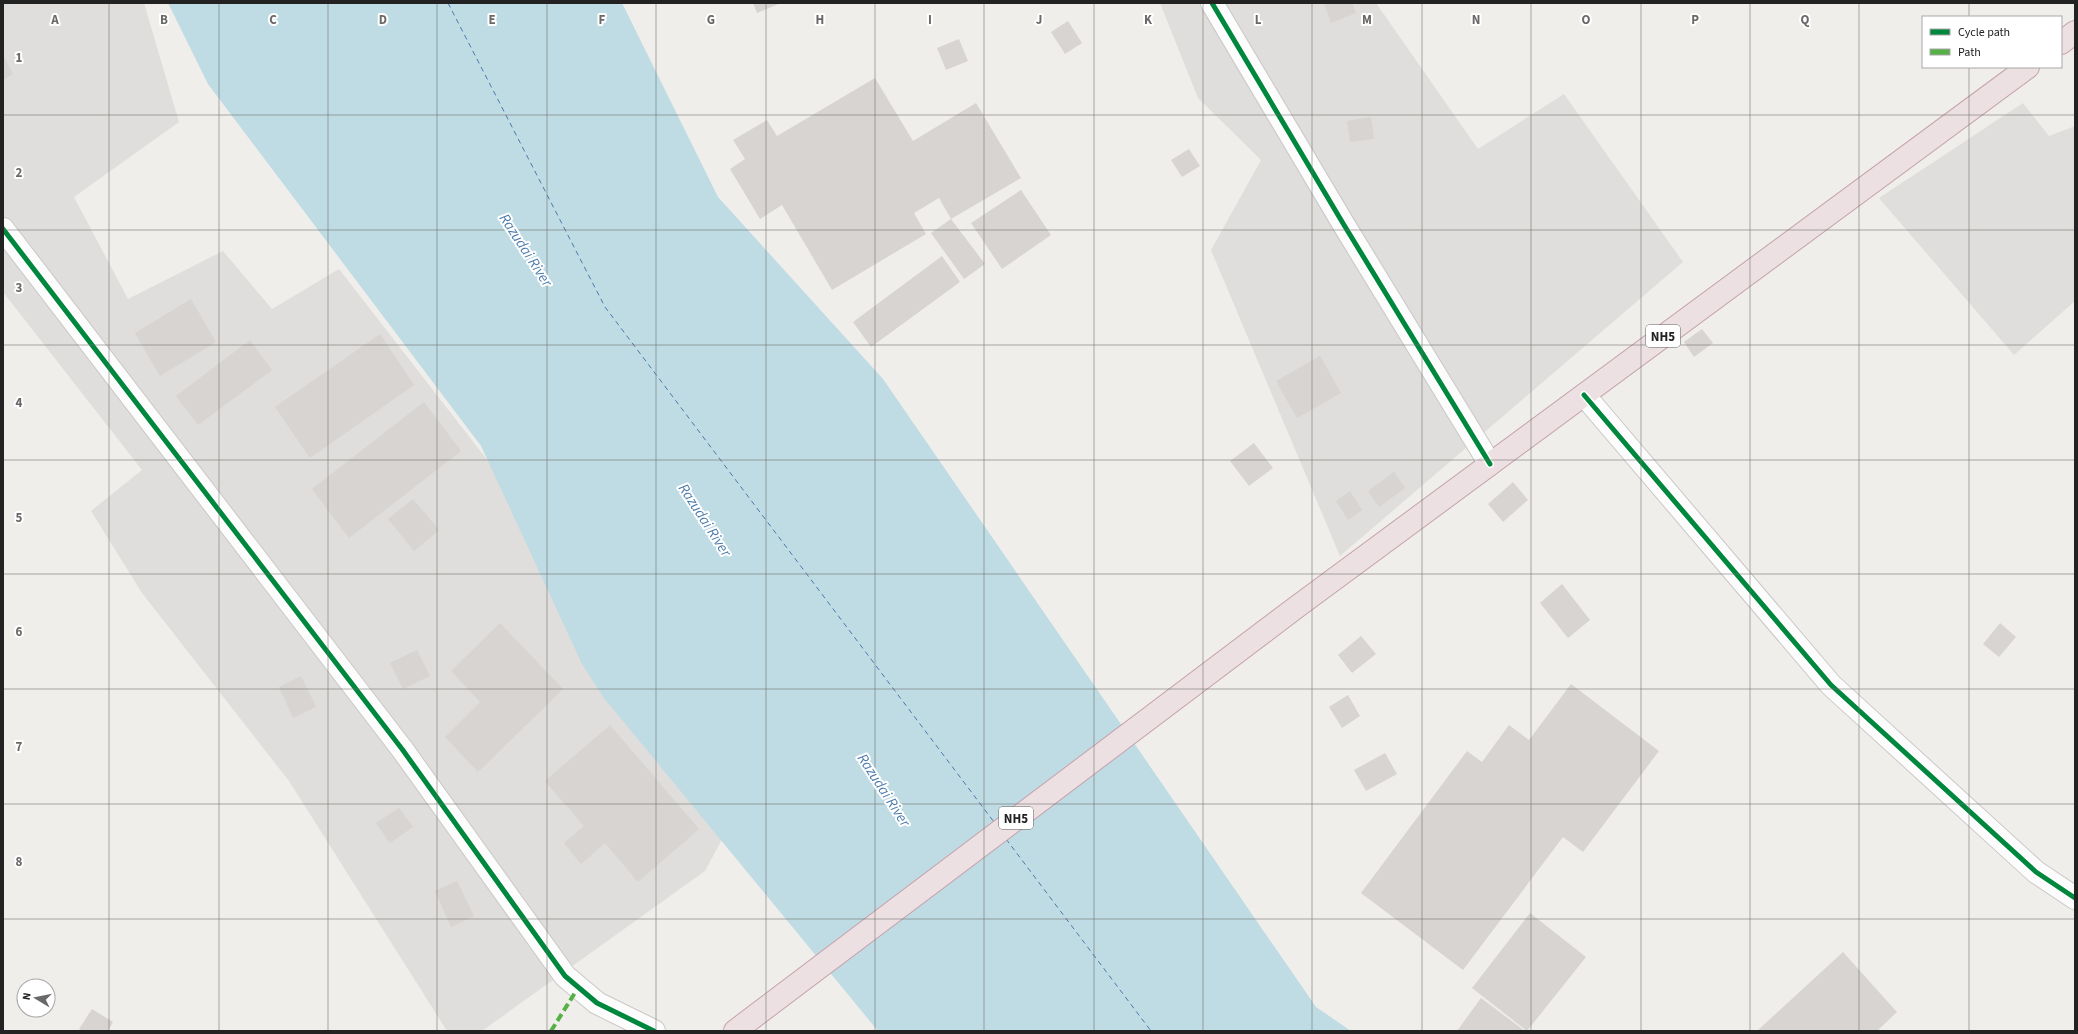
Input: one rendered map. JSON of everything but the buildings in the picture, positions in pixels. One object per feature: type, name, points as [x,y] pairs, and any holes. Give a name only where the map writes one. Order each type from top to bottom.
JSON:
[{"type":"highway","points":[[2062,41],[2075,32]]},
{"type":"highway","name":"NH5","points":[[735,1031],[1298,606],[2027,68]]},
{"type":"street","points":[[1212,3],[1348,232],[1490,464]]},
{"type":"street","points":[[3,230],[402,749],[564,976],[597,1003],[654,1031]]},
{"type":"street","points":[[1584,395],[1831,685],[2036,872],[2075,898]]},
{"type":"shaded area","points":[[3,3],[144,3],[179,122],[74,197],[128,299],[223,251],[272,309],[339,269],[537,524],[728,828],[705,871],[482,1031],[447,1031],[289,781],[142,593],[91,511],[142,470],[3,292]]},
{"type":"shaded area","points":[[1160,3],[1376,3],[1478,149],[1564,94],[1683,262],[1340,556],[1211,250],[1261,160],[1198,98]]},
{"type":"shaded area","points":[[2023,103],[2049,136],[2075,126],[2075,301],[2014,355],[1879,198]]},
{"type":"water","name":"Razudai River","points":[[168,3],[622,3],[718,197],[883,379],[1316,1007],[1351,1031],[878,1031],[604,698],[582,664],[481,446],[208,84]]},
{"type":"ferry route","points":[[448,3],[605,307],[994,822]]},
{"type":"ferry route","points":[[1006,839],[1151,1031]]},
{"type":"marked path","points":[[551,1031],[578,988]]},
{"type":"cycle path","points":[[1212,3],[1344,225],[1490,464]]},
{"type":"cycle path","points":[[3,229],[402,749],[565,976],[597,1003],[654,1031]]},
{"type":"cycle path","points":[[1584,395],[1831,685],[2036,872],[2075,898]]}]
